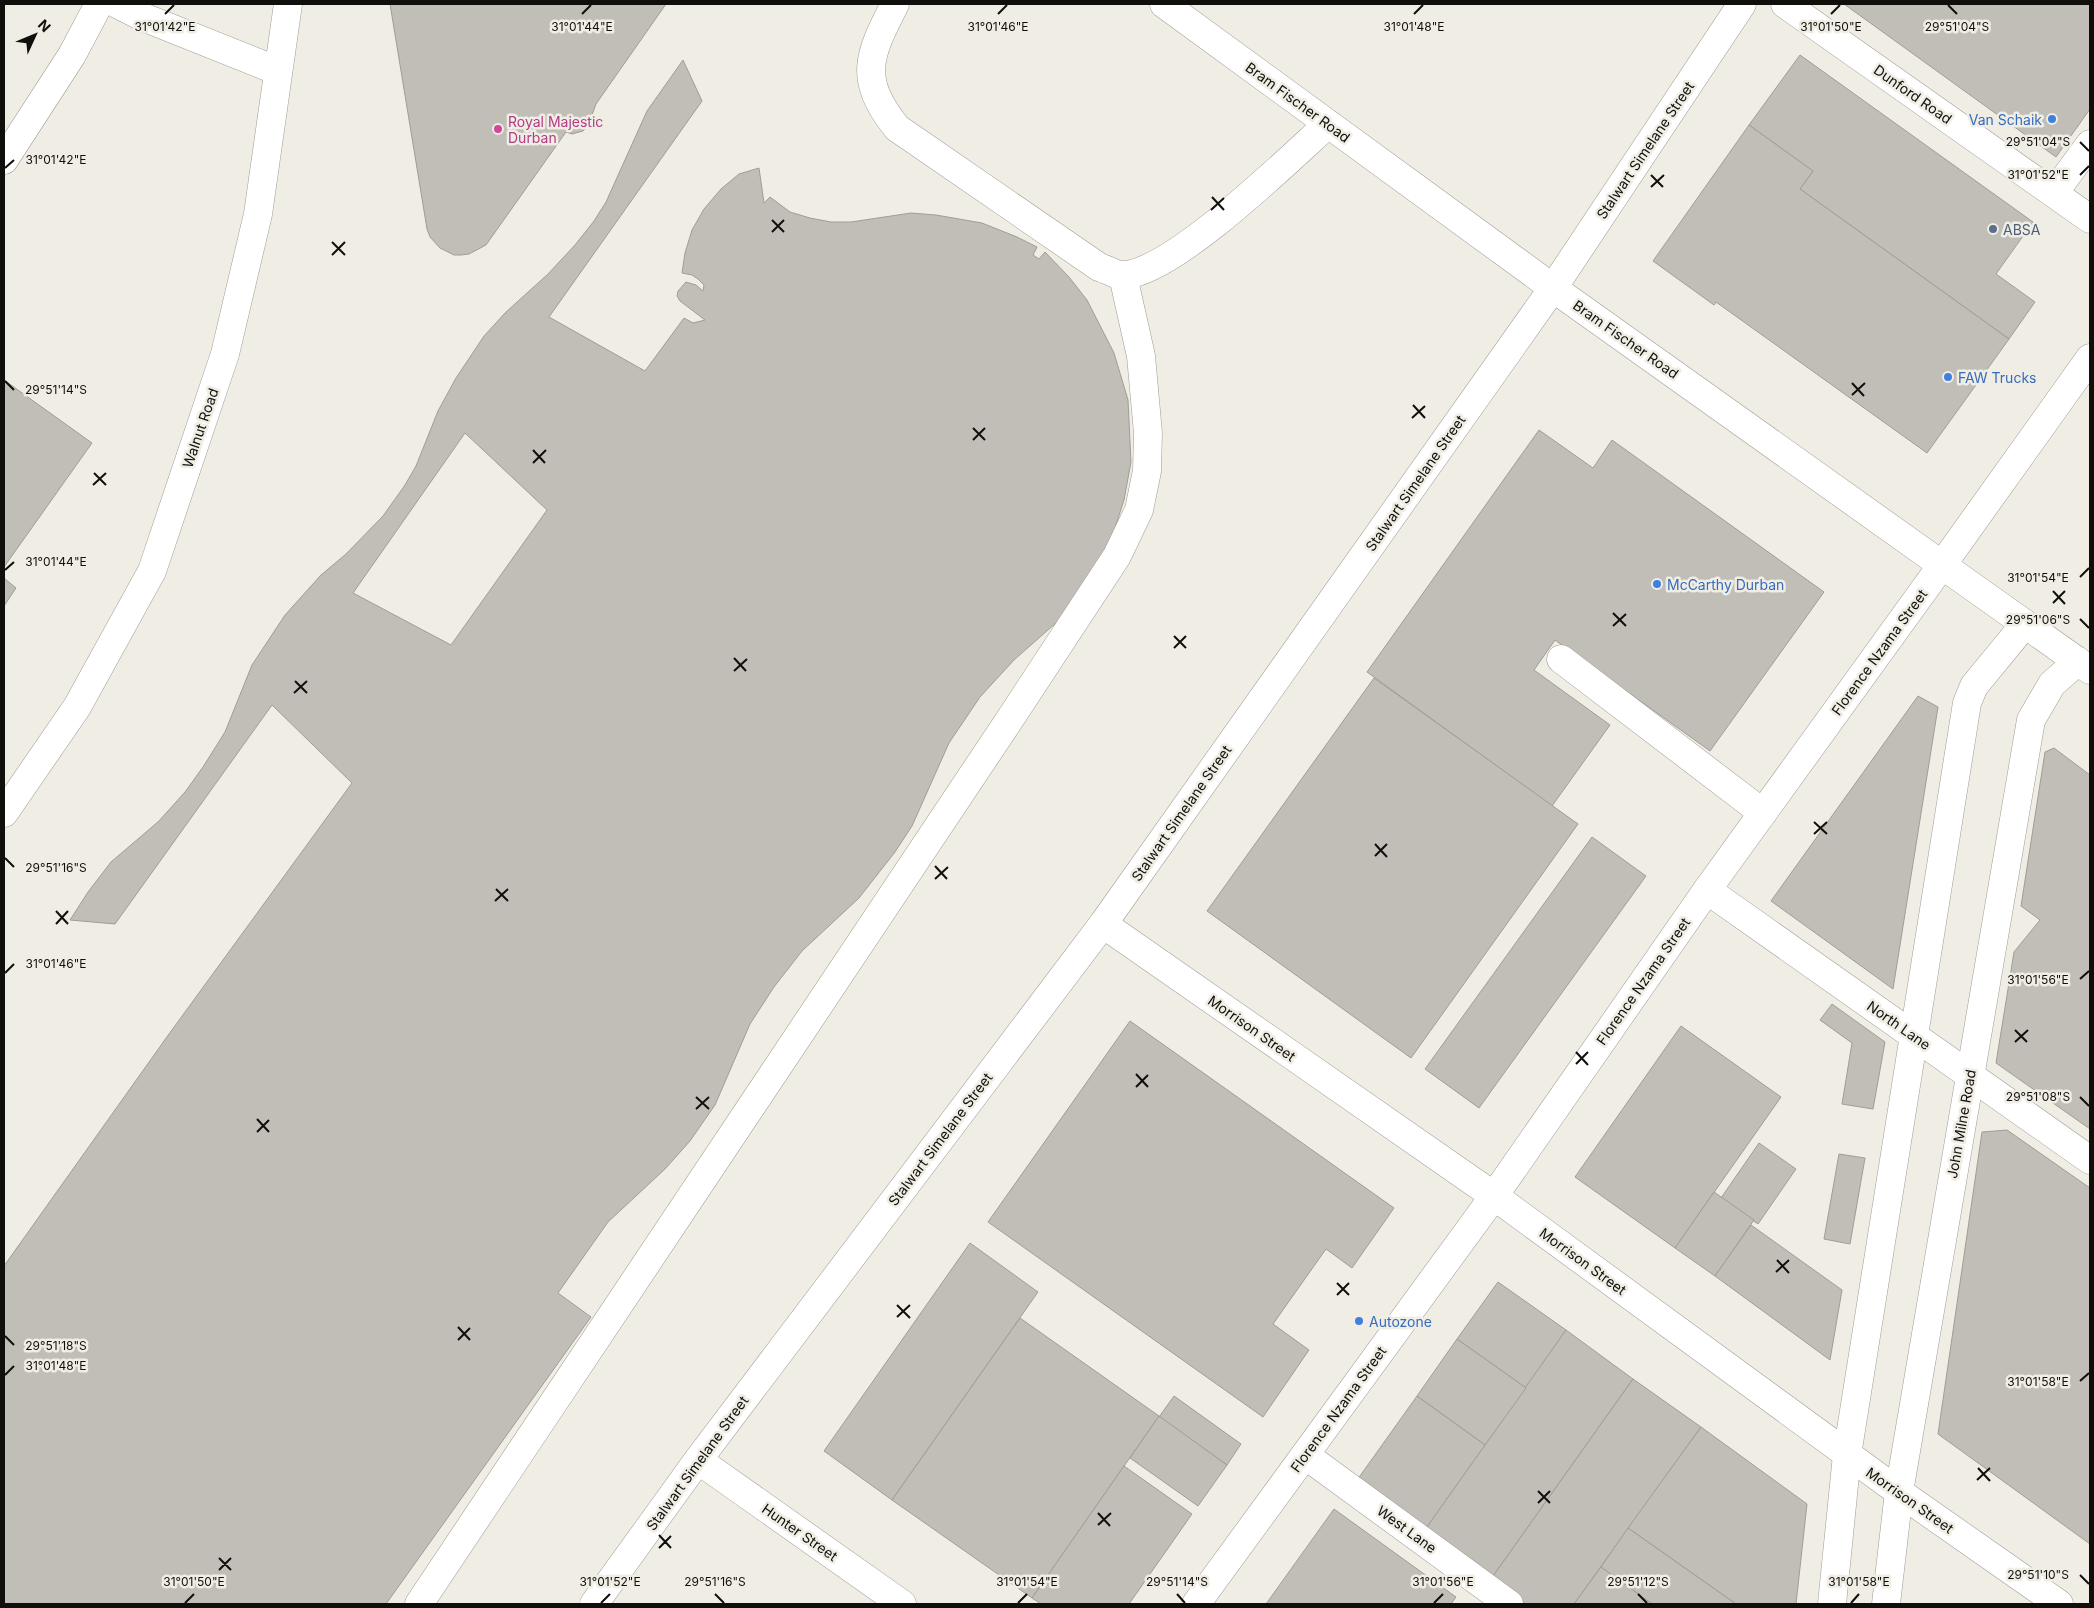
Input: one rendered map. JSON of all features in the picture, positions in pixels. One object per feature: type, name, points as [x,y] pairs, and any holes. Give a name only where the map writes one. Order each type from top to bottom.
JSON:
[{"type":"main road","points":[[4,160],[72,55],[99,4]]},
{"type":"main road","points":[[117,4],[144,17],[278,71]]},
{"type":"main road","name":"Walnut Road","points":[[4,812],[77,707],[152,572],[225,354],[258,214],[288,4]]},
{"type":"main road","points":[[895,4],[878,38],[871,58],[870,75],[876,95],[897,128],[1099,267],[1123,276],[1150,268],[1190,243],[1251,193],[1328,124]]},
{"type":"main road","name":"Bram Fischer Road","points":[[1164,4],[1553,288],[2084,666]]},
{"type":"main road","name":"Stalwart Simelane Street","points":[[594,1604],[698,1460],[1103,924],[1553,288],[1742,4]]},
{"type":"main road","name":"Dunford Road","points":[[1785,4],[2090,219]]},
{"type":"main road","points":[[2054,194],[2090,144]]},
{"type":"main road","points":[[419,1604],[1010,720],[1117,556],[1139,510],[1148,471],[1148,433],[1141,356],[1123,276]]},
{"type":"main road","name":"Florence Nzama Street","points":[[1196,1604],[1494,1196],[1707,890],[2090,358]]},
{"type":"main road","points":[[1832,1604],[1848,1455],[1916,1036],[1967,703],[1974,686],[2025,624]]},
{"type":"main road","points":[[1561,659],[1763,813]]},
{"type":"main road","name":"John Milne Road","points":[[1886,1604],[1899,1492],[2031,720],[2052,684],[2084,666]]},
{"type":"main road","name":"North Lane","points":[[1707,890],[2090,1160]]},
{"type":"main road","name":"Morrison Street","points":[[1103,924],[1494,1196],[1899,1492],[2059,1604]]},
{"type":"main road","name":"West Lane","points":[[1305,1455],[1509,1604]]},
{"type":"main road","name":"Hunter Street","points":[[698,1460],[902,1604]]},
{"type":"building","name":"Royal Majestic Durban","points":[[390,4],[666,4],[596,104],[588,126],[583,131],[572,134],[566,132],[486,245],[469,254],[454,255],[440,248],[430,237],[427,229]]},
{"type":"building","points":[[1844,4],[2090,4],[2090,109],[2056,157]]},
{"type":"building","points":[[1800,55],[2033,222],[1996,274],[2035,302],[2009,339],[1800,189],[1813,171],[1749,125]]},
{"type":"building","points":[[683,60],[702,101],[549,317],[645,371],[684,318],[693,323],[705,320],[680,301],[677,296],[678,291],[686,282],[696,285],[703,291],[704,285],[698,279],[692,275],[682,273],[685,253],[692,230],[704,209],[721,189],[739,174],[759,168],[764,203],[770,197],[790,212],[810,218],[831,222],[851,222],[911,213],[936,215],[982,223],[1037,247],[1033,255],[1039,259],[1045,252],[1069,277],[1087,300],[1114,353],[1128,400],[1131,462],[1124,500],[1112,537],[1078,599],[1057,622],[1014,660],[980,697],[949,743],[912,826],[895,852],[859,898],[802,951],[774,987],[750,1024],[715,1105],[690,1141],[665,1169],[608,1222],[558,1293],[591,1317],[386,1604],[4,1604],[4,1266],[169,1034],[352,783],[272,705],[115,924],[70,920],[111,862],[159,821],[185,792],[203,767],[225,732],[252,665],[285,615],[321,575],[346,554],[383,516],[405,485],[416,466],[438,411],[456,378],[484,336],[506,312],[548,274],[594,221],[606,202],[647,111]],"holes":[[[465,433],[547,510],[451,645],[353,593]]]},
{"type":"building","points":[[1749,125],[1813,171],[1800,189],[2009,339],[1927,453],[1716,302],[1714,305],[1653,261]]},
{"type":"building","points":[[4,380],[92,443],[4,567]]},
{"type":"building","points":[[1539,430],[1593,468],[1612,440],[1824,592],[1710,751],[1555,640],[1534,670],[1610,725],[1552,806],[1367,672]]},
{"type":"building","points":[[4,578],[16,588],[4,606]]},
{"type":"building","points":[[1374,678],[1578,824],[1411,1058],[1207,911]]},
{"type":"building","points":[[1918,696],[1938,707],[1893,989],[1771,901]]},
{"type":"building","points":[[2054,748],[2090,775],[2090,1129],[1996,1063],[2014,952],[2040,920],[2021,906],[2045,752]]},
{"type":"building","points":[[1592,837],[1646,876],[1479,1108],[1425,1069]]},
{"type":"building","points":[[1832,1004],[1885,1042],[1873,1109],[1842,1104],[1852,1043],[1820,1020]]},
{"type":"building","points":[[1130,1021],[1394,1208],[1352,1268],[1326,1249],[1273,1324],[1309,1350],[1263,1417],[988,1222]]},
{"type":"building","points":[[1681,1026],[1781,1097],[1675,1248],[1575,1177]]},
{"type":"building","points":[[2007,1130],[2090,1188],[2090,1544],[1938,1434],[1982,1132]]},
{"type":"building","points":[[1759,1143],[1796,1169],[1758,1224],[1721,1198]]},
{"type":"building","points":[[1839,1154],[1865,1158],[1850,1244],[1824,1239]]},
{"type":"building","points":[[1714,1192],[1754,1220],[1715,1276],[1675,1248]]},
{"type":"building","points":[[1751,1225],[1842,1290],[1830,1360],[1715,1276]]},
{"type":"building","points":[[970,1243],[1038,1292],[892,1500],[824,1451]]},
{"type":"building","points":[[1498,1282],[1566,1330],[1526,1388],[1457,1339]]},
{"type":"building","points":[[1020,1318],[1159,1416],[1032,1598],[892,1500]]},
{"type":"building","points":[[1566,1330],[1633,1379],[1491,1579],[1424,1531]]},
{"type":"building","points":[[1457,1339],[1526,1388],[1485,1445],[1417,1396]]},
{"type":"building","points":[[1633,1379],[1701,1427],[1574,1604],[1526,1604],[1491,1579]]},
{"type":"building","points":[[1174,1396],[1241,1444],[1227,1465],[1159,1417]]},
{"type":"building","points":[[1417,1396],[1485,1445],[1424,1531],[1355,1483]]},
{"type":"building","points":[[1159,1416],[1227,1465],[1198,1506],[1130,1458]]},
{"type":"building","points":[[1701,1427],[1807,1504],[1796,1604],[1736,1604],[1628,1528]]},
{"type":"building","points":[[1124,1466],[1192,1514],[1129,1604],[1041,1604],[1032,1598]]},
{"type":"building","points":[[1334,1509],[1456,1597],[1451,1604],[1266,1604]]},
{"type":"building","points":[[1628,1528],[1736,1604],[1652,1604],[1601,1567]]},
{"type":"building","points":[[1601,1567],[1652,1604],[1574,1604]]},
{"type":"place","name":"Van Schaik","points":[[2052,119]]},
{"type":"place","name":"Royal Majestic Durban","points":[[498,129]]},
{"type":"place","name":"ABSA","points":[[1993,229]]},
{"type":"place","name":"FAW Trucks","points":[[1948,377]]},
{"type":"place","name":"McCarthy Durban","points":[[1657,584]]},
{"type":"place","name":"Autozone","points":[[1359,1321]]}]
